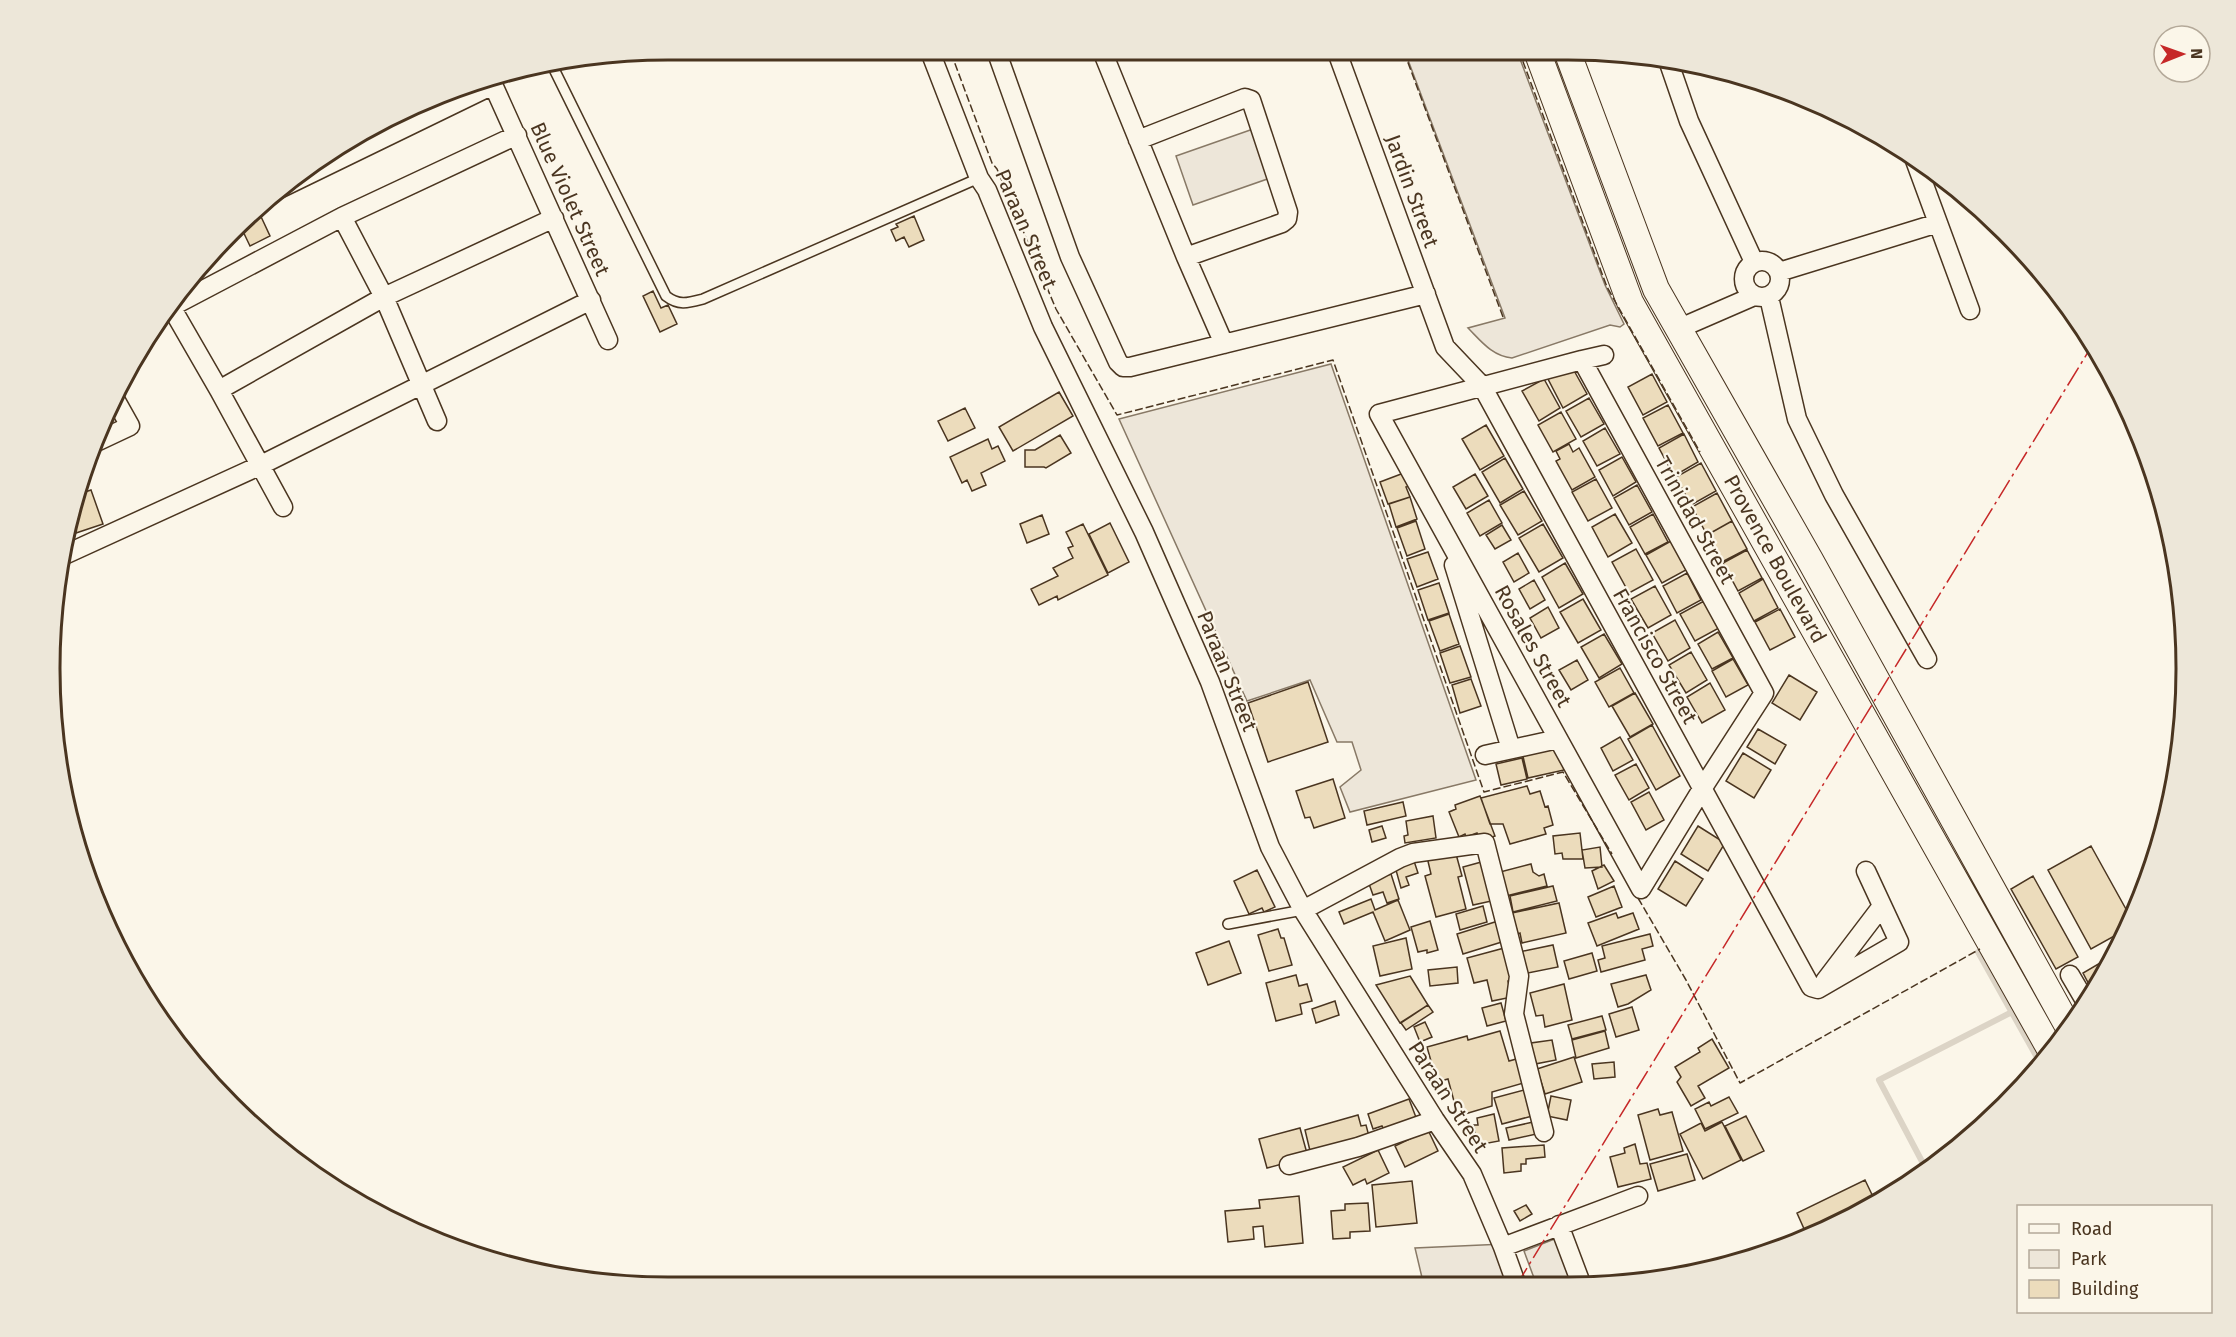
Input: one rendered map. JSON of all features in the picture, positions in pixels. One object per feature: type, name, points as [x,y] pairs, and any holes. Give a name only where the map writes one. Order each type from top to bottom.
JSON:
[{"type":"street","name":"Paraan Street","points":[[934,60],[979,178],[987,190],[1042,327],[1144,532],[1206,671],[1270,847],[1303,910],[1435,1120],[1472,1174],[1514,1277]]},
{"type":"street","points":[[1000,60],[1070,257],[1118,362],[1123,367],[1426,294]]},
{"type":"street","points":[[1106,60],[1224,344]]},
{"type":"street","name":"Jardin Street","points":[[1340,60],[1445,346]]},
{"type":"street","name":"Provence Boulevard","points":[[1540,60],[1630,302],[2047,1043]]},
{"type":"street","name":"Provence Boulevard","points":[[1570,60],[1656,289],[1816,570],[2064,1020]]},
{"type":"street","points":[[1671,69],[1689,120],[1754,262]]},
{"type":"street","name":"Blue Violet Street","points":[[494,86],[608,339]]},
{"type":"street","points":[[1138,140],[1245,98],[1251,100],[1288,212],[1287,219],[1282,223],[1186,257]]},
{"type":"street","points":[[359,145],[455,99]]},
{"type":"street","points":[[186,298],[342,217],[517,135]]},
{"type":"street","points":[[1918,172],[1970,310]]},
{"type":"street","points":[[342,217],[384,297],[437,422]]},
{"type":"street","points":[[219,390],[384,297],[554,218]]},
{"type":"street","points":[[1779,272],[1938,223]]},
{"type":"street","points":[[1678,329],[1762,296],[1780,286],[1779,272],[1775,265],[1769,262],[1754,262],[1745,272],[1744,279],[1749,291],[1762,296]]},
{"type":"street","points":[[1630,302],[1656,289]]},
{"type":"street","points":[[1762,296],[1797,419],[1834,495],[1927,659]]},
{"type":"street","points":[[72,552],[259,466],[591,300]]},
{"type":"street","points":[[174,315],[219,390],[283,507]]},
{"type":"street","name":"Francisco Street","points":[[1445,346],[1482,387],[1811,987],[1818,989]]},
{"type":"street","points":[[1482,387],[1604,355]]},
{"type":"street","name":"Trinidad Street","points":[[1582,360],[1764,693],[1702,789]]},
{"type":"street","name":"Rosales Street","points":[[1482,387],[1372,415],[1441,526],[1558,739],[1636,894],[1702,789]]},
{"type":"street","points":[[105,438],[130,426],[119,407]]},
{"type":"street","points":[[1441,526],[1511,749]]},
{"type":"street","points":[[1485,755],[1558,739]]},
{"type":"street","points":[[1303,910],[1413,853],[1485,843],[1519,976],[1514,1014],[1544,1132]]},
{"type":"street","points":[[1818,989],[1899,942],[1866,872]]},
{"type":"street","points":[[1818,989],[1882,906]]},
{"type":"street","points":[[2070,975],[2081,994]]},
{"type":"street","points":[[1289,1165],[1358,1147],[1435,1120]]},
{"type":"street","points":[[1503,1247],[1638,1196]]},
{"type":"street","points":[[1559,1225],[1579,1277]]},
{"type":"lane","points":[[555,71],[666,296],[675,303],[683,304],[703,298],[979,178]]},
{"type":"lane","points":[[1228,924],[1303,910]]},
{"type":"green space","points":[[1408,60],[1520,60],[1605,285],[1624,324],[1620,327],[1610,325],[1512,358],[1493,351],[1468,328],[1505,318]]},
{"type":"green space","points":[[1256,128],[1273,177],[1193,205],[1176,156]]},
{"type":"green space","points":[[1331,364],[1476,780],[1350,812],[1340,787],[1361,770],[1352,742],[1337,742],[1310,680],[1247,701],[1119,419]]},
{"type":"green space","points":[[1557,1238],[1572,1277],[1534,1277],[1524,1251]]},
{"type":"green space","points":[[1504,1244],[1513,1277],[1422,1277],[1415,1248]]},
{"type":"building","points":[[914,216],[924,240],[909,247],[904,237],[896,241],[891,230],[898,227],[896,224]]},
{"type":"building","points":[[261,217],[270,236],[250,246],[244,233]]},
{"type":"building","points":[[653,291],[661,308],[668,305],[677,324],[660,332],[643,296]]},
{"type":"building","points":[[1572,367],[1587,394],[1563,408],[1548,379]]},
{"type":"building","points":[[1652,374],[1667,402],[1643,415],[1628,387]]},
{"type":"building","points":[[1544,379],[1560,408],[1539,421],[1522,391]]},
{"type":"building","points":[[1059,392],[1073,416],[1013,451],[999,427]]},
{"type":"building","points":[[1589,398],[1604,424],[1581,437],[1566,411]]},
{"type":"building","points":[[1668,405],[1683,433],[1658,446],[1643,418]]},
{"type":"building","points":[[965,408],[975,428],[948,441],[938,421]]},
{"type":"building","points":[[1561,412],[1576,439],[1553,452],[1538,425]]},
{"type":"building","points":[[1486,425],[1504,456],[1480,470],[1462,439]]},
{"type":"building","points":[[1605,428],[1620,454],[1597,466],[1583,441]]},
{"type":"building","points":[[1684,434],[1698,462],[1674,476],[1659,448]]},
{"type":"building","points":[[1060,435],[1071,453],[1046,468],[1025,467],[1025,450],[1035,450]]},
{"type":"building","points":[[988,439],[992,449],[998,446],[1005,461],[981,473],[986,485],[972,491],[967,480],[962,483],[950,457]]},
{"type":"building","points":[[1569,444],[1573,452],[1579,448],[1595,477],[1572,490],[1556,461],[1560,459],[1556,451]]},
{"type":"building","points":[[1622,457],[1636,482],[1613,496],[1599,470]]},
{"type":"building","points":[[1505,458],[1523,489],[1500,503],[1482,472]]},
{"type":"building","points":[[1701,463],[1716,491],[1691,505],[1676,477]]},
{"type":"building","points":[[1409,471],[1414,485],[1406,487],[1410,497],[1388,504],[1380,482]]},
{"type":"building","points":[[1475,474],[1488,496],[1466,509],[1453,487]]},
{"type":"building","points":[[1596,479],[1612,508],[1588,521],[1572,492]]},
{"type":"building","points":[[1637,485],[1652,512],[1629,525],[1614,498]]},
{"type":"building","points":[[91,490],[103,524],[76,533],[81,511],[87,491]]},
{"type":"building","points":[[1524,491],[1542,521],[1518,535],[1500,505]]},
{"type":"building","points":[[1717,493],[1732,521],[1707,535],[1692,507]]},
{"type":"building","points":[[1410,497],[1417,519],[1396,527],[1389,504]]},
{"type":"building","points":[[1489,500],[1502,523],[1480,536],[1467,513]]},
{"type":"building","points":[[1615,514],[1632,543],[1608,557],[1592,527]]},
{"type":"building","points":[[1653,514],[1668,542],[1645,554],[1630,527]]},
{"type":"building","points":[[1042,515],[1049,534],[1027,543],[1020,524]]},
{"type":"building","points":[[1416,521],[1425,549],[1407,556],[1397,528]]},
{"type":"building","points":[[1732,521],[1747,549],[1722,562],[1707,535]]},
{"type":"building","points":[[1110,523],[1129,562],[1108,573],[1089,534]]},
{"type":"building","points":[[1083,524],[1108,575],[1058,600],[1057,596],[1039,605],[1031,589],[1058,576],[1053,568],[1073,558],[1068,548],[1073,546],[1066,532]]},
{"type":"building","points":[[1543,524],[1563,558],[1539,572],[1519,538]]},
{"type":"building","points":[[1502,525],[1511,540],[1495,549],[1486,535]]},
{"type":"building","points":[[1671,541],[1686,570],[1662,583],[1646,555]]},
{"type":"building","points":[[1636,549],[1653,580],[1629,593],[1612,562]]},
{"type":"building","points":[[1747,550],[1762,578],[1738,591],[1723,563]]},
{"type":"building","points":[[1428,552],[1438,579],[1417,587],[1407,559]]},
{"type":"building","points":[[1518,553],[1529,573],[1514,582],[1503,562]]},
{"type":"building","points":[[1565,563],[1583,594],[1559,608],[1542,577]]},
{"type":"building","points":[[1687,573],[1701,600],[1677,613],[1663,586]]},
{"type":"building","points":[[1763,579],[1778,608],[1754,621],[1739,593]]},
{"type":"building","points":[[1534,580],[1545,600],[1530,609],[1519,589]]},
{"type":"building","points":[[1439,583],[1449,613],[1428,620],[1418,590]]},
{"type":"building","points":[[1655,586],[1671,615],[1648,628],[1631,599]]},
{"type":"building","points":[[1583,599],[1601,630],[1578,643],[1560,612]]},
{"type":"building","points":[[1704,601],[1719,628],[1695,641],[1680,614]]},
{"type":"building","points":[[1548,607],[1559,628],[1541,638],[1530,618]]},
{"type":"building","points":[[1780,609],[1795,637],[1770,650],[1755,622]]},
{"type":"building","points":[[1449,614],[1459,644],[1440,651],[1429,621]]},
{"type":"building","points":[[1675,620],[1690,648],[1668,661],[1652,633]]},
{"type":"building","points":[[1718,632],[1733,658],[1712,669],[1698,644]]},
{"type":"building","points":[[1604,634],[1622,664],[1599,678],[1581,647]]},
{"type":"building","points":[[1460,646],[1471,677],[1450,683],[1440,653]]},
{"type":"building","points":[[1691,652],[1707,680],[1686,693],[1669,665]]},
{"type":"building","points":[[1733,659],[1748,685],[1726,697],[1712,671]]},
{"type":"building","points":[[1577,660],[1588,680],[1571,690],[1559,670]]},
{"type":"building","points":[[1620,668],[1634,693],[1609,707],[1595,682]]},
{"type":"building","points":[[1789,675],[1817,692],[1800,720],[1772,703]]},
{"type":"building","points":[[1471,679],[1481,706],[1460,713],[1452,685]]},
{"type":"building","points":[[1308,682],[1328,742],[1268,762],[1248,703]]},
{"type":"building","points":[[1710,683],[1725,710],[1702,723],[1687,697]]},
{"type":"building","points":[[1635,693],[1653,724],[1630,737],[1612,706]]},
{"type":"building","points":[[1652,725],[1680,776],[1656,790],[1628,739]]},
{"type":"building","points":[[1758,729],[1786,745],[1775,764],[1747,747]]},
{"type":"building","points":[[1620,737],[1633,760],[1613,771],[1601,748]]},
{"type":"building","points":[[1558,744],[1564,770],[1528,778],[1522,752]]},
{"type":"building","points":[[1743,753],[1771,770],[1754,798],[1726,781]]},
{"type":"building","points":[[1522,758],[1527,779],[1501,785],[1496,764]]},
{"type":"building","points":[[1636,764],[1649,788],[1629,800],[1615,775]]},
{"type":"building","points":[[1333,779],[1345,818],[1314,828],[1310,817],[1305,818],[1296,791]]},
{"type":"building","points":[[1527,786],[1530,794],[1540,791],[1545,807],[1548,806],[1553,825],[1544,828],[1546,834],[1510,844],[1503,824],[1490,824],[1481,798]]},
{"type":"building","points":[[1649,792],[1664,820],[1646,830],[1631,802]]},
{"type":"building","points":[[1480,796],[1495,836],[1480,841],[1477,833],[1459,837],[1449,812],[1456,809],[1455,805]]},
{"type":"building","points":[[1403,802],[1406,816],[1367,825],[1364,811]]},
{"type":"building","points":[[1433,816],[1436,838],[1405,843],[1404,836],[1408,835],[1406,821]]},
{"type":"building","points":[[1382,826],[1386,838],[1372,842],[1369,830]]},
{"type":"building","points":[[1698,826],[1725,843],[1708,871],[1681,854]]},
{"type":"building","points":[[1580,833],[1583,859],[1563,859],[1562,853],[1555,854],[1553,836]]},
{"type":"building","points":[[2091,846],[2126,909],[2114,936],[2091,949],[2048,870]]},
{"type":"building","points":[[1600,847],[1602,867],[1585,868],[1582,850]]},
{"type":"building","points":[[1440,854],[1441,858],[1456,854],[1462,876],[1458,877],[1466,909],[1436,917],[1425,876],[1431,874],[1427,857]]},
{"type":"building","points":[[1414,861],[1418,873],[1406,877],[1409,885],[1401,888],[1396,870],[1374,874]]},
{"type":"building","points":[[1485,861],[1496,900],[1473,905],[1463,867]]},
{"type":"building","points":[[1675,861],[1703,879],[1686,906],[1658,889]]},
{"type":"building","points":[[1531,864],[1533,872],[1539,876],[1544,874],[1547,886],[1506,896],[1500,872]]},
{"type":"building","points":[[1604,865],[1614,881],[1598,889],[1592,871]]},
{"type":"building","points":[[1257,870],[1275,907],[1264,912],[1262,908],[1249,914],[1234,881]]},
{"type":"building","points":[[1391,874],[1399,899],[1387,903],[1383,892],[1373,895],[1368,881]]},
{"type":"building","points":[[2033,876],[2078,957],[2056,969],[2011,889]]},
{"type":"building","points":[[1553,886],[1557,901],[1513,912],[1510,896]]},
{"type":"building","points":[[1614,886],[1622,907],[1596,917],[1588,897]]},
{"type":"building","points":[[1371,899],[1375,910],[1398,900],[1410,930],[1385,941],[1373,912],[1344,924],[1339,912]]},
{"type":"building","points":[[1559,903],[1566,933],[1522,943],[1512,913]]},
{"type":"building","points":[[1483,906],[1487,922],[1460,930],[1456,914]]},
{"type":"building","points":[[1616,913],[1618,918],[1633,913],[1639,929],[1597,946],[1588,923]]},
{"type":"building","points":[[1430,921],[1438,950],[1427,953],[1427,950],[1418,952],[1411,927]]},
{"type":"building","points":[[1498,921],[1505,941],[1463,954],[1457,934]]},
{"type":"building","points":[[1278,929],[1281,938],[1284,938],[1292,965],[1269,971],[1258,935]]},
{"type":"building","points":[[1650,934],[1653,946],[1642,949],[1645,960],[1601,972],[1598,960],[1605,958],[1602,946]]},
{"type":"building","points":[[1406,938],[1412,969],[1380,976],[1373,946]]},
{"type":"building","points":[[1229,941],[1241,973],[1208,985],[1196,953]]},
{"type":"building","points":[[1553,945],[1558,967],[1523,974],[1519,952]]},
{"type":"building","points":[[1508,947],[1516,979],[1508,981],[1512,997],[1492,1001],[1487,980],[1474,983],[1467,958]]},
{"type":"building","points":[[1592,953],[1597,971],[1569,979],[1564,961]]},
{"type":"building","points":[[2099,964],[2088,983],[2083,973]]},
{"type":"building","points":[[1457,967],[1458,983],[1430,986],[1428,970]]},
{"type":"building","points":[[1296,975],[1299,986],[1307,984],[1312,1001],[1300,1004],[1302,1014],[1276,1021],[1266,983]]},
{"type":"building","points":[[1646,975],[1651,990],[1628,1004],[1618,1007],[1611,984]]},
{"type":"building","points":[[1410,976],[1428,1005],[1400,1023],[1376,985]]},
{"type":"building","points":[[1564,984],[1572,1020],[1545,1027],[1543,1015],[1536,1016],[1530,993]]},
{"type":"building","points":[[1335,1001],[1339,1015],[1316,1023],[1312,1009]]},
{"type":"building","points":[[1501,1003],[1506,1021],[1487,1026],[1482,1008]]},
{"type":"building","points":[[1428,1005],[1433,1012],[1406,1030],[1401,1023]]},
{"type":"building","points":[[1632,1007],[1639,1030],[1616,1037],[1609,1014]]},
{"type":"building","points":[[1602,1016],[1606,1030],[1572,1039],[1568,1025]]},
{"type":"building","points":[[1425,1022],[1432,1037],[1420,1042],[1414,1027]]},
{"type":"building","points":[[1500,1031],[1509,1061],[1520,1058],[1527,1082],[1492,1092],[1492,1106],[1458,1116],[1448,1079],[1437,1082],[1427,1047],[1467,1036],[1468,1040]]},
{"type":"building","points":[[1605,1031],[1609,1048],[1576,1058],[1572,1040]]},
{"type":"building","points":[[1712,1039],[1729,1068],[1698,1086],[1705,1098],[1691,1106],[1677,1082],[1681,1077],[1675,1067],[1700,1052],[1698,1048]]},
{"type":"building","points":[[1552,1040],[1556,1060],[1535,1064],[1531,1043]]},
{"type":"building","points":[[1574,1057],[1582,1082],[1545,1094],[1537,1069]]},
{"type":"building","points":[[1614,1062],[1615,1077],[1594,1079],[1592,1064]]},
{"type":"building","points":[[1528,1089],[1536,1115],[1502,1124],[1494,1098]]},
{"type":"building","points":[[1551,1096],[1571,1100],[1567,1120],[1547,1116]]},
{"type":"building","points":[[1729,1097],[1738,1113],[1705,1129],[1695,1109],[1709,1102],[1711,1106]]},
{"type":"building","points":[[1409,1099],[1417,1120],[1385,1132],[1382,1126],[1373,1129],[1368,1114]]},
{"type":"building","points":[[1658,1109],[1660,1115],[1672,1112],[1683,1151],[1650,1160],[1638,1115]]},
{"type":"building","points":[[1494,1114],[1499,1141],[1483,1144],[1481,1140],[1476,1140],[1474,1125],[1478,1125],[1477,1118]]},
{"type":"building","points":[[1358,1115],[1361,1126],[1366,1125],[1370,1140],[1311,1155],[1305,1130]]},
{"type":"building","points":[[1746,1116],[1764,1151],[1743,1161],[1725,1126]]},
{"type":"building","points":[[1538,1121],[1541,1133],[1509,1140],[1506,1128]]},
{"type":"building","points":[[1722,1122],[1741,1160],[1703,1179],[1680,1134],[1701,1123],[1705,1131]]},
{"type":"building","points":[[1300,1128],[1308,1157],[1267,1168],[1259,1139]]},
{"type":"building","points":[[1428,1130],[1438,1151],[1405,1167],[1395,1146]]},
{"type":"building","points":[[1635,1144],[1640,1164],[1647,1163],[1651,1179],[1618,1187],[1610,1157],[1625,1153],[1624,1148]]},
{"type":"building","points":[[1544,1145],[1545,1157],[1526,1159],[1526,1164],[1521,1164],[1521,1171],[1504,1173],[1502,1148]]},
{"type":"building","points":[[1378,1150],[1389,1173],[1367,1184],[1365,1179],[1353,1185],[1343,1167]]},
{"type":"building","points":[[1687,1154],[1695,1180],[1658,1191],[1650,1164]]},
{"type":"building","points":[[1865,1180],[1872,1195],[1804,1229],[1797,1213]]},
{"type":"building","points":[[1412,1181],[1417,1223],[1376,1227],[1372,1185]]},
{"type":"building","points":[[1299,1196],[1303,1243],[1265,1247],[1263,1226],[1253,1227],[1254,1239],[1228,1242],[1225,1211],[1260,1208],[1259,1200]]},
{"type":"building","points":[[1368,1203],[1370,1231],[1350,1232],[1350,1238],[1333,1239],[1331,1211],[1345,1210],[1345,1204]]},
{"type":"building","points":[[1526,1205],[1532,1214],[1520,1221],[1514,1211]]},
{"type":"waterway","points":[[1978,952],[2036,1056]]},
{"type":"waterway","points":[[1922,1162],[1879,1080],[2012,1012]]},
{"type":"fence","points":[[954,60],[992,163],[997,169],[1056,309],[1117,415],[1333,360],[1484,792],[1563,772],[1612,854]]},
{"type":"fence","points":[[1407,60],[1503,317]]},
{"type":"fence","points":[[1522,60],[1607,287],[1700,452]]},
{"type":"fence","points":[[1638,898],[1686,980],[1740,1083],[1980,949]]},
{"type":"power","points":[[1522,1277],[2087,353]]}]
